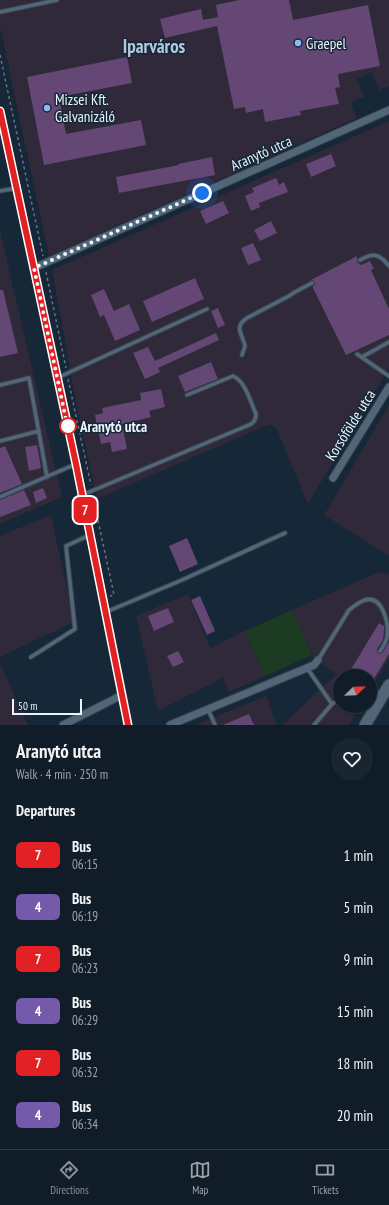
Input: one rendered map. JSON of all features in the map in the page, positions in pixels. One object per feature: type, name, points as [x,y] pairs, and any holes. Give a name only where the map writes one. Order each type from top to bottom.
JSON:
[{"type":"main road","points":[[364,725],[389,685]]},
{"type":"street","name":"Aranytó utca","points":[[34,268],[389,110]]},
{"type":"street","points":[[0,111],[76,464],[128,725]]},
{"type":"street","name":"Korsófölde utca","points":[[333,478],[389,387]]},
{"type":"street","points":[[170,725],[314,665],[318,660]]},
{"type":"street","points":[[63,725],[122,695]]},
{"type":"lane","points":[[0,12],[57,0]]},
{"type":"lane","points":[[0,191],[17,188]]},
{"type":"lane","points":[[360,260],[369,255],[373,255],[382,258],[389,266]]},
{"type":"lane","points":[[242,355],[245,346],[240,330],[242,322],[312,283]]},
{"type":"lane","points":[[57,378],[207,309]]},
{"type":"lane","points":[[362,358],[389,342]]},
{"type":"lane","points":[[357,354],[389,376]]},
{"type":"lane","points":[[82,495],[249,425],[256,419],[256,414],[242,383],[233,376],[187,395]]},
{"type":"lane","points":[[0,385],[29,378],[47,476]]},
{"type":"lane","points":[[0,441],[39,431]]},
{"type":"lane","points":[[0,498],[76,464]]},
{"type":"lane","points":[[106,612],[182,580],[285,533]]},
{"type":"lane","points":[[31,657],[75,629],[66,546],[90,535]]},
{"type":"lane","points":[[318,660],[349,610],[365,600],[377,602],[387,618],[389,625],[387,637],[380,651]]},
{"type":"lane","points":[[307,668],[332,704],[314,725]]},
{"type":"lane","points":[[208,709],[215,725]]},
{"type":"shaded area","points":[[0,0],[389,0],[389,86],[379,90],[371,72],[357,79],[364,97],[350,103],[357,118],[49,256],[0,27]]},
{"type":"shaded area","points":[[389,121],[389,368],[308,504],[277,430],[270,424],[97,499],[78,412],[52,270]]},
{"type":"shaded area","points":[[0,231],[62,497],[0,524]]},
{"type":"shaded area","points":[[389,405],[389,556],[324,515]]},
{"type":"shaded area","points":[[51,515],[74,622],[0,657],[0,536]]},
{"type":"shaded area","points":[[379,572],[389,574],[389,659],[377,679],[377,669],[333,669],[333,672],[312,657],[292,610]]},
{"type":"shaded area","points":[[188,594],[210,648],[245,631],[265,676],[229,692],[223,678],[158,711],[136,616]]},
{"type":"shaded area","points":[[0,663],[28,725],[0,725]]},
{"type":"shaded area","points":[[333,677],[333,713],[356,713],[349,725],[283,725]]},
{"type":"shaded area","points":[[266,696],[277,725],[194,725],[205,721]]},
{"type":"green space","points":[[292,610],[312,655],[265,676],[245,631]]},
{"type":"building","name":"Graepel","points":[[239,0],[289,0],[293,20],[368,5],[380,66],[338,74],[340,87],[335,88],[339,104],[300,111],[301,115],[265,122],[263,109],[246,113],[245,107],[234,109],[217,26],[165,38],[160,19],[201,9],[203,20],[218,17],[216,5]]},
{"type":"building","name":"Mizsei Kft. Galvanizáló","points":[[127,57],[132,83],[59,97],[66,134],[141,120],[146,145],[44,165],[27,77]]},
{"type":"building","points":[[331,154],[336,166],[311,177],[306,164]]},
{"type":"building","points":[[212,157],[215,175],[119,193],[116,177]]},
{"type":"building","points":[[276,178],[279,185],[284,182],[288,192],[259,203],[260,207],[251,211],[245,196],[254,192],[252,188]]},
{"type":"building","points":[[223,201],[229,213],[206,224],[200,211]]},
{"type":"building","points":[[271,221],[277,233],[260,241],[254,230]]},
{"type":"building","points":[[253,243],[261,260],[248,265],[241,248]]},
{"type":"building","points":[[357,256],[357,262],[361,265],[370,261],[374,269],[371,270],[389,309],[389,335],[346,355],[313,288],[315,282],[311,280]]},
{"type":"building","points":[[195,278],[204,299],[152,322],[143,301]]},
{"type":"building","points":[[104,289],[114,311],[129,304],[140,330],[115,341],[104,315],[100,317],[91,295]]},
{"type":"building","points":[[0,290],[3,290],[18,353],[0,357]]},
{"type":"building","points":[[218,308],[225,325],[218,328],[211,311]]},
{"type":"building","points":[[216,333],[219,340],[158,368],[160,372],[145,379],[133,353],[148,347],[155,361]]},
{"type":"building","points":[[211,362],[218,379],[185,392],[178,376]]},
{"type":"building","points":[[161,389],[165,407],[149,411],[151,417],[122,424],[127,449],[112,452],[110,442],[101,444],[95,415],[103,413],[102,408],[141,400],[140,393]]},
{"type":"building","points":[[37,445],[41,468],[29,471],[25,447]]},
{"type":"building","points":[[5,446],[22,484],[0,493],[0,448]]},
{"type":"building","points":[[43,488],[47,498],[36,503],[33,492]]},
{"type":"building","points":[[24,490],[31,505],[0,517],[0,500]]},
{"type":"building","points":[[187,538],[198,564],[180,572],[169,546]]},
{"type":"building","points":[[200,596],[215,631],[207,635],[191,600]]},
{"type":"building","points":[[168,608],[174,622],[154,631],[148,616]]},
{"type":"building","points":[[379,623],[384,626],[383,640],[377,649],[377,652],[379,654],[382,653],[389,642],[389,654],[377,674],[377,669],[351,669]]},
{"type":"building","points":[[178,651],[184,662],[173,667],[167,656]]},
{"type":"building","points":[[249,714],[254,725],[223,725]]},
{"type":"bus line","name":"7","points":[[0,111],[76,464],[128,725]]},
{"type":"place","name":"Graepel","points":[[298,43]]},
{"type":"place","name":"Mizsei Kft. Galvanizáló","points":[[47,108]]},
{"type":"place","name":"Aranytó utca","points":[[68,426]]},
{"type":"district","name":"Iparváros","points":[[154,46]]},
{"type":"route","points":[[68,426],[68,429],[34,268],[202,193]]}]
